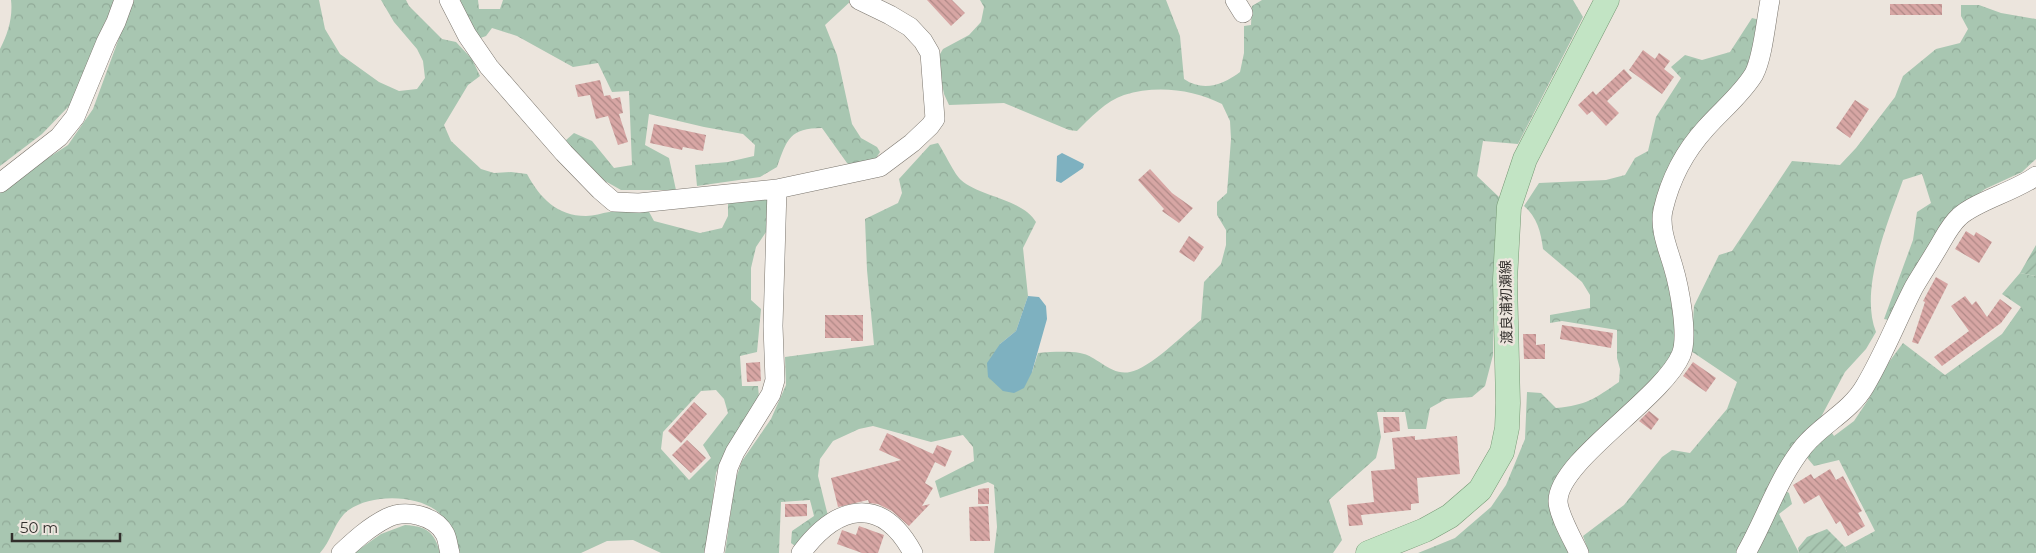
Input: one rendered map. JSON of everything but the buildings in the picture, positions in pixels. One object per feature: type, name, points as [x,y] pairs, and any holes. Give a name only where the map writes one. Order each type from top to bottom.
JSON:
[{"type":"main road","name":"渡良浦初瀬線","points":[[1368,553],[1425,530],[1450,516],[1480,490],[1502,452],[1507,428],[1508,403],[1505,280],[1509,207],[1525,159],[1607,0]]},
{"type":"street","points":[[0,183],[45,149],[72,122],[86,95],[124,0]]},
{"type":"street","points":[[449,0],[467,35],[489,66],[564,153],[614,202],[639,203],[776,189],[880,167],[912,143],[930,126],[934,119],[930,53],[923,41],[910,27],[860,0]]},
{"type":"street","points":[[1579,553],[1558,503],[1559,491],[1569,475],[1593,449],[1658,386],[1675,366],[1682,354],[1685,337],[1683,318],[1674,269],[1661,218],[1667,191],[1682,161],[1705,129],[1731,102],[1754,73],[1759,62],[1770,0]]},
{"type":"street","points":[[1746,553],[1760,530],[1788,468],[1804,445],[1824,425],[1840,416],[1864,387],[1891,337],[1914,287],[1959,216],[2036,176]]},
{"type":"street","points":[[714,553],[728,468],[735,452],[771,394],[775,380],[773,326],[776,189]]},
{"type":"street","points":[[801,553],[825,526],[844,516],[866,512],[880,516],[894,527],[913,553]]},
{"type":"street","points":[[341,553],[370,528],[389,517],[404,514],[420,515],[439,527],[445,534],[450,553]]},
{"type":"green space","points":[[11,0],[117,0],[105,22],[82,82],[70,105],[42,134],[0,166],[0,49],[9,25]]},
{"type":"green space","points":[[133,0],[319,0],[325,29],[340,54],[379,82],[399,91],[417,89],[425,78],[423,61],[417,49],[394,22],[381,0],[406,0],[409,6],[442,39],[456,42],[472,59],[480,76],[468,85],[444,125],[451,141],[481,169],[494,173],[511,172],[527,174],[538,191],[550,204],[566,213],[592,216],[606,212],[648,210],[654,221],[700,233],[722,228],[728,216],[728,199],[767,195],[772,211],[768,229],[756,247],[751,268],[751,300],[761,309],[757,352],[740,356],[742,386],[758,386],[759,397],[728,445],[716,473],[709,532],[704,553],[661,553],[633,540],[607,541],[581,553],[457,553],[449,525],[434,509],[423,503],[395,498],[366,502],[344,514],[320,553],[0,553],[0,192],[17,178],[68,145],[93,109]],"holes":[[[716,390],[724,399],[728,413],[703,445],[711,458],[689,480],[661,449],[663,432],[701,391]]]},
{"type":"green space","points":[[460,0],[478,0],[479,9],[500,9],[503,0],[852,0],[825,25],[837,55],[852,124],[861,138],[877,147],[880,152],[874,161],[852,166],[847,163],[822,128],[803,130],[796,133],[787,142],[777,167],[760,177],[697,186],[695,165],[728,162],[754,156],[755,145],[743,134],[649,114],[645,145],[669,158],[676,190],[621,190],[605,181],[565,141],[574,133],[592,141],[614,168],[632,165],[629,91],[612,92],[598,63],[573,67],[517,36],[492,28],[486,36],[478,39]]},
{"type":"green space","points":[[980,0],[1166,0],[1180,36],[1184,79],[1191,83],[1206,86],[1220,83],[1240,72],[1244,53],[1244,26],[1251,25],[1252,6],[1262,0],[1573,0],[1583,17],[1518,144],[1483,141],[1477,176],[1500,198],[1494,281],[1493,355],[1485,386],[1472,397],[1446,399],[1430,408],[1426,429],[1408,429],[1405,412],[1377,412],[1381,437],[1376,458],[1329,500],[1342,540],[1333,553],[994,553],[997,527],[994,485],[988,482],[940,498],[935,481],[974,461],[973,447],[963,435],[931,442],[873,426],[859,429],[833,441],[820,459],[818,476],[828,516],[795,546],[791,543],[792,531],[814,516],[810,500],[781,502],[779,553],[725,553],[735,481],[742,461],[771,419],[786,385],[785,357],[874,345],[867,270],[865,219],[898,203],[902,193],[899,179],[930,145],[938,143],[961,180],[969,186],[1012,203],[1030,214],[1036,222],[1023,248],[1028,296],[1016,331],[1000,344],[1032,372],[1038,353],[1064,352],[1080,353],[1093,358],[1110,369],[1130,372],[1147,365],[1201,320],[1204,282],[1221,264],[1226,245],[1226,230],[1217,215],[1217,202],[1227,193],[1231,139],[1230,121],[1222,104],[1199,95],[1174,90],[1161,89],[1136,92],[1111,101],[1077,131],[1069,130],[1004,103],[949,105],[944,94],[937,59],[943,49],[969,35],[981,22],[984,7]]},
{"type":"green space","points":[[1961,5],[1979,5],[2001,13],[2036,19],[2036,159],[2022,172],[1985,189],[1948,216],[1889,320],[1884,319],[1913,240],[1917,212],[1931,203],[1922,174],[1903,180],[1883,235],[1873,276],[1872,315],[1876,332],[1866,349],[1845,372],[1821,417],[1834,436],[1854,421],[1870,397],[1886,366],[1903,343],[1945,375],[2002,334],[2021,307],[2002,294],[2020,273],[2036,276],[2036,553],[1847,553],[1845,547],[1875,531],[1839,460],[1814,466],[1798,447],[1772,482],[1789,493],[1792,504],[1779,514],[1799,553],[1589,553],[1583,536],[1624,505],[1662,457],[1672,450],[1690,453],[1727,409],[1737,382],[1691,351],[1694,306],[1719,255],[1732,251],[1792,161],[1840,165],[1856,148],[1895,97],[1903,76],[1936,49],[1960,43],[1968,29],[1961,16]]},
{"type":"green space","points":[[1752,18],[1760,20],[1752,55],[1743,78],[1667,171],[1677,304],[1674,360],[1559,480],[1574,553],[1418,553],[1455,538],[1491,507],[1506,485],[1525,439],[1527,392],[1541,393],[1556,408],[1583,403],[1619,382],[1617,330],[1562,321],[1550,323],[1550,315],[1590,308],[1590,295],[1582,282],[1543,249],[1538,225],[1524,206],[1539,183],[1606,180],[1625,175],[1635,158],[1648,151],[1656,117],[1681,78],[1671,67],[1685,55],[1702,60],[1730,52]]},
{"type":"green space","points":[[2036,245],[2036,276],[2020,273]]},
{"type":"green space","points":[[405,525],[419,527],[432,535],[440,553],[354,553],[381,534]]},
{"type":"green space","points":[[1827,529],[1845,547],[1847,553],[1799,553],[1798,548],[1807,537]]},
{"type":"water","points":[[1062,153],[1084,164],[1083,168],[1061,183],[1056,181],[1057,156]]},
{"type":"water","points":[[1028,296],[1039,297],[1046,306],[1047,319],[1032,372],[1024,388],[1014,393],[1003,391],[988,377],[987,363],[1000,344],[1016,331]]}]
